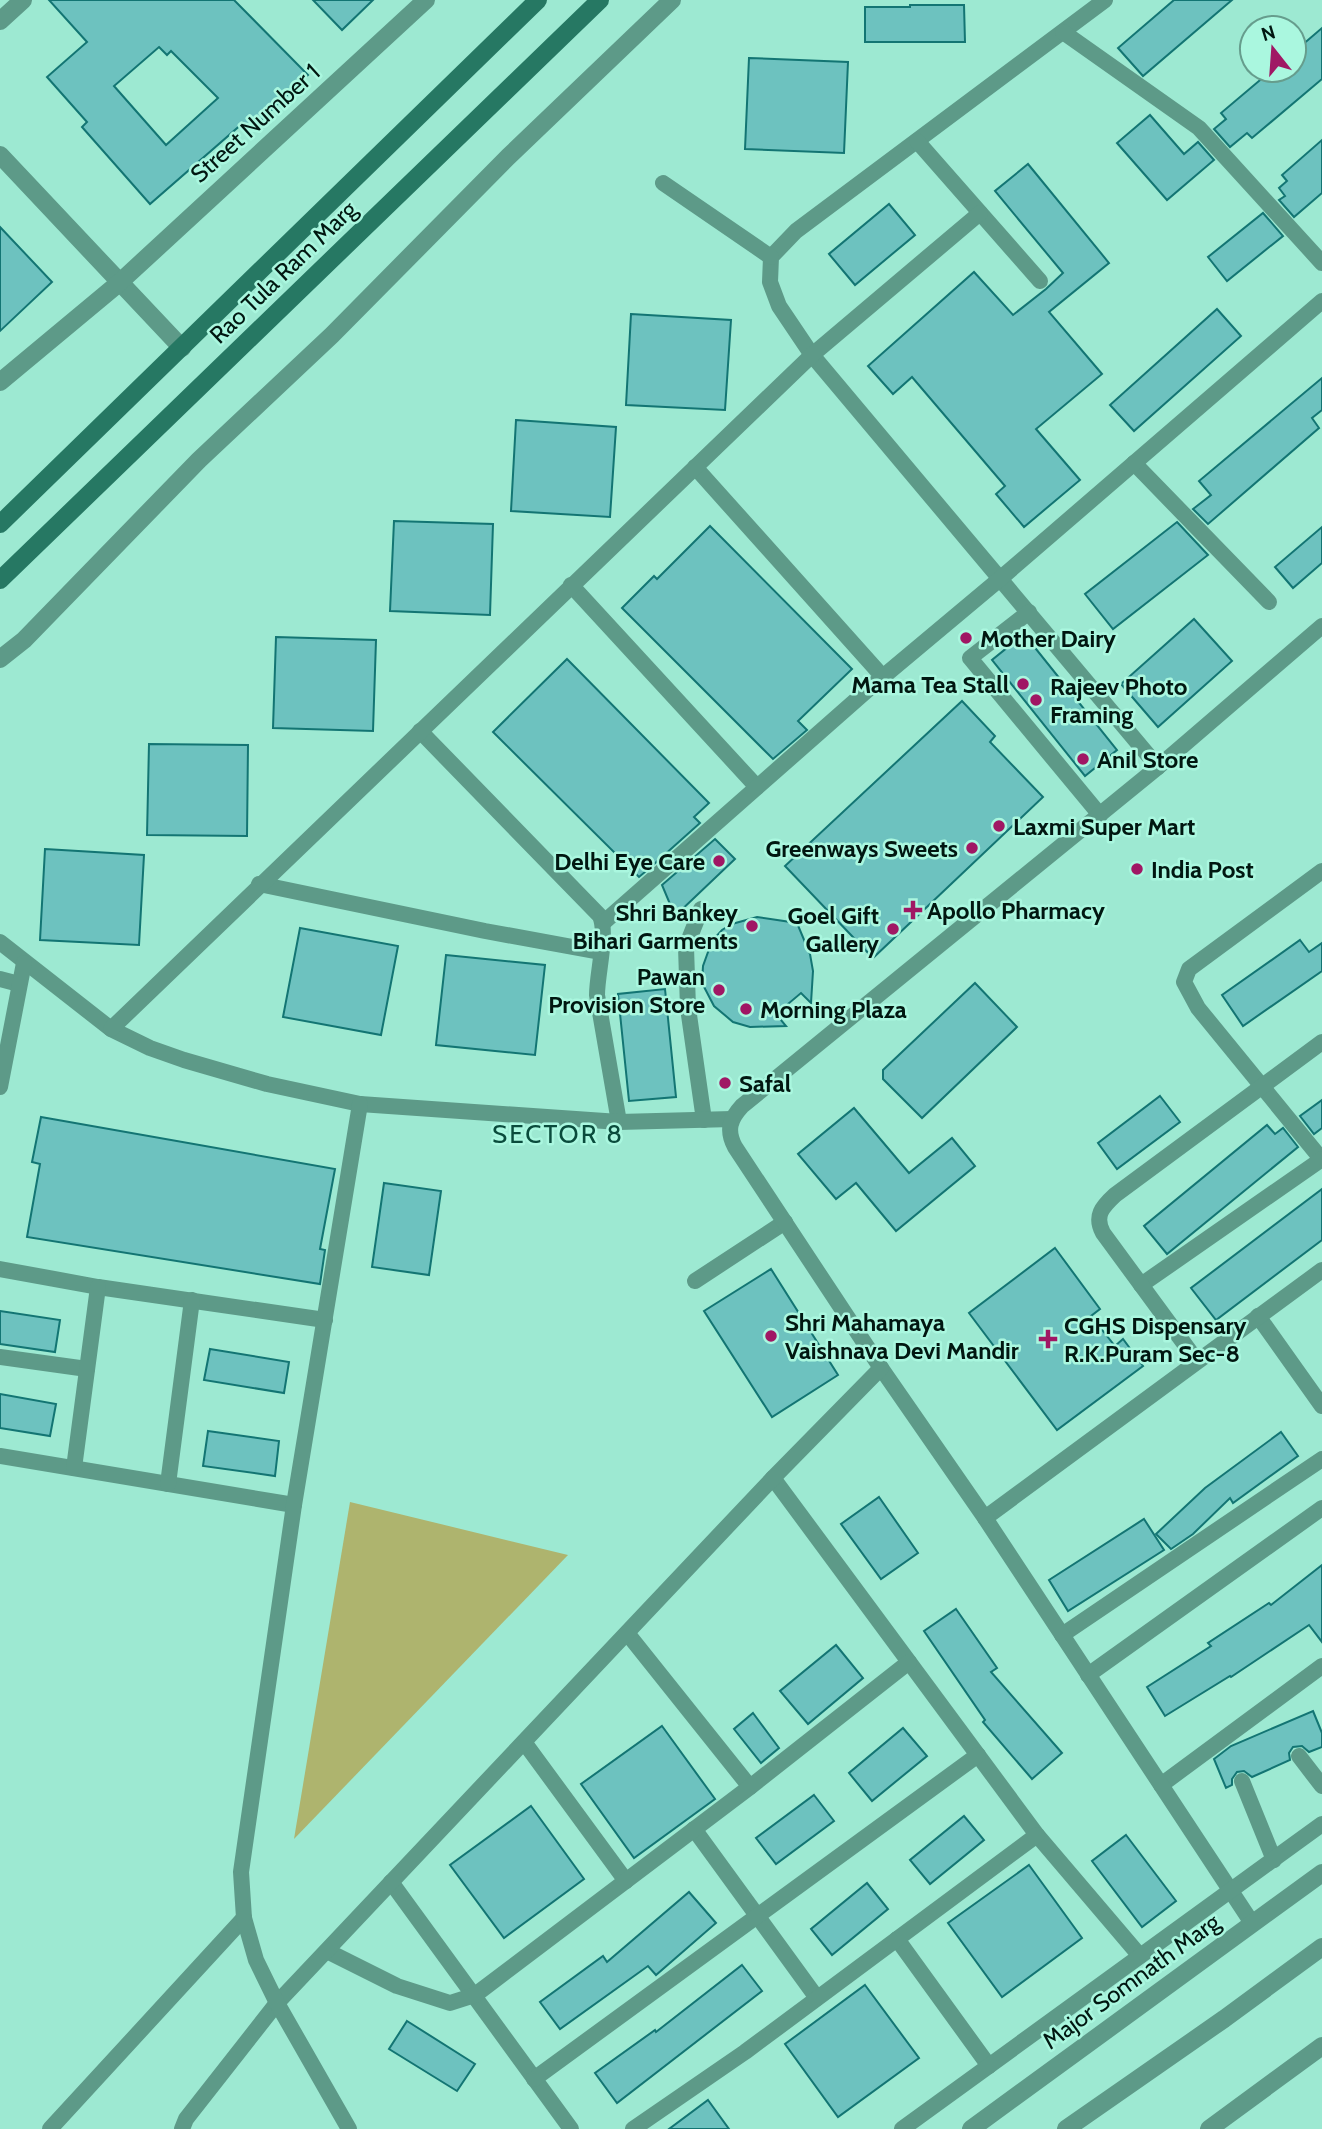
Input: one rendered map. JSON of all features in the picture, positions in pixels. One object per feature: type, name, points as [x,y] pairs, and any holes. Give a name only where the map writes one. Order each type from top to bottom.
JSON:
[{"type":"main road","name":"Rao Tula Ram Marg","points":[[0,523],[538,0]]},
{"type":"main road","name":"Rao Tula Ram Marg","points":[[0,580],[600,0]]},
{"type":"street","points":[[0,22],[23,0]]},
{"type":"street","name":"Street Number 1","points":[[0,382],[119,283],[426,0]]},
{"type":"street","points":[[0,659],[24,640],[199,460],[332,335],[508,157],[672,0]]},
{"type":"street","points":[[0,155],[182,348]]},
{"type":"street","name":"Major Somnath Marg","points":[[971,2129],[1322,1873]]},
{"type":"street","points":[[1066,2129],[1322,1947]]},
{"type":"street","points":[[1209,2129],[1322,2046]]},
{"type":"lane","points":[[1105,0],[796,231],[771,257],[769,282],[779,306],[812,355],[1158,767]]},
{"type":"lane","points":[[1063,32],[1199,128],[1322,263]]},
{"type":"lane","points":[[917,141],[1040,281]]},
{"type":"lane","points":[[663,183],[771,257]]},
{"type":"lane","points":[[111,1029],[812,355],[980,213]]},
{"type":"lane","points":[[603,923],[883,677],[1322,301]]},
{"type":"lane","points":[[1134,463],[1269,602]]},
{"type":"lane","points":[[695,467],[883,677]]},
{"type":"lane","points":[[571,585],[757,787]]},
{"type":"lane","points":[[1029,612],[970,658],[1100,815]]},
{"type":"lane","points":[[1252,1923],[985,1518],[881,1368],[785,1222],[730,1137],[729,1127],[742,1106],[1158,767],[1322,626]]},
{"type":"lane","points":[[420,731],[600,916],[604,930],[597,995],[620,1122]]},
{"type":"lane","points":[[1140,1285],[1322,1159],[1198,1008],[1184,982],[1189,970],[1322,871]]},
{"type":"lane","points":[[259,884],[485,932],[600,951]]},
{"type":"lane","points":[[701,909],[686,947],[688,1008],[704,1120]]},
{"type":"lane","points":[[0,942],[111,1029],[150,1048],[184,1060],[267,1084],[360,1104],[620,1122],[732,1119]]},
{"type":"lane","points":[[0,1087],[24,963]]},
{"type":"lane","points":[[0,979],[19,984]]},
{"type":"lane","points":[[1197,1361],[1103,1233],[1097,1218],[1115,1195],[1322,1042]]},
{"type":"lane","points":[[349,2129],[277,2003],[256,1960],[244,1919],[241,1872],[294,1505],[360,1104]]},
{"type":"lane","points":[[695,1281],[785,1222]]},
{"type":"lane","points":[[0,1269],[97,1287],[325,1320]]},
{"type":"lane","points":[[985,1518],[1322,1270]]},
{"type":"lane","points":[[74,1468],[97,1287]]},
{"type":"lane","points":[[168,1484],[192,1300]]},
{"type":"lane","points":[[1258,1317],[1322,1406]]},
{"type":"lane","points":[[0,1357],[87,1369]]},
{"type":"lane","points":[[182,2129],[186,2119],[277,2003],[773,1478],[881,1368]]},
{"type":"lane","points":[[0,1456],[294,1505]]},
{"type":"lane","points":[[1062,1635],[1322,1459]]},
{"type":"lane","points":[[773,1478],[1037,1835],[1140,1956]]},
{"type":"lane","points":[[1088,1675],[1322,1508]]},
{"type":"lane","points":[[627,1633],[750,1787]]},
{"type":"lane","points":[[327,1951],[397,1986],[450,2003],[475,1995],[750,1787],[909,1662]]},
{"type":"lane","points":[[1161,1786],[1322,1666]]},
{"type":"lane","points":[[524,1742],[626,1881]]},
{"type":"lane","points":[[534,2079],[978,1755]]},
{"type":"lane","points":[[1299,1756],[1322,1786]]},
{"type":"lane","points":[[1242,1781],[1274,1860]]},
{"type":"lane","points":[[902,2129],[1322,1824]]},
{"type":"lane","points":[[694,1829],[817,1998]]},
{"type":"lane","points":[[633,2129],[744,2052],[1037,1835]]},
{"type":"lane","points":[[391,1882],[571,2129]]},
{"type":"lane","points":[[50,2129],[244,1919]]},
{"type":"lane","points":[[897,1939],[989,2066]]},
{"type":"green space","points":[[350,1502],[568,1555],[294,1839]]},
{"type":"building","points":[[49,0],[234,0],[308,75],[250,131],[243,123],[150,204],[82,127],[87,122],[47,77],[87,42]],"holes":[[[159,47],[167,55],[171,51],[218,98],[166,145],[114,86]]]},
{"type":"building","points":[[313,0],[373,0],[342,30]]},
{"type":"building","points":[[1174,0],[1232,0],[1143,76],[1118,48]]},
{"type":"building","points":[[964,5],[965,42],[865,42],[865,7]]},
{"type":"building","points":[[1322,28],[1322,79],[1252,138],[1247,133],[1230,147],[1214,129],[1226,119],[1221,113],[1255,84],[1308,84],[1308,40]]},
{"type":"building","points":[[749,58],[848,62],[844,153],[745,149]]},
{"type":"building","points":[[1150,115],[1184,154],[1198,142],[1214,160],[1167,200],[1117,143]]},
{"type":"building","points":[[1322,140],[1322,193],[1294,217],[1279,200],[1285,196],[1279,188],[1287,181],[1282,175]]},
{"type":"building","points":[[1028,164],[1109,263],[1049,312],[1102,374],[1036,429],[1080,480],[1024,527],[996,494],[1005,486],[912,377],[893,394],[868,366],[974,272],[1013,315],[1063,273],[995,191]]},
{"type":"building","points":[[889,204],[915,235],[855,285],[829,254]]},
{"type":"building","points":[[1263,213],[1283,236],[1227,281],[1208,257]]},
{"type":"building","points":[[0,227],[52,282],[0,331]]},
{"type":"building","points":[[1217,309],[1241,336],[1134,431],[1110,405]]},
{"type":"building","points":[[631,314],[731,320],[725,410],[626,405]]},
{"type":"building","points":[[1322,378],[1322,410],[1312,418],[1319,428],[1208,524],[1193,509],[1211,495],[1199,481]]},
{"type":"building","points":[[516,420],[616,427],[610,517],[511,511]]},
{"type":"building","points":[[394,521],[493,524],[490,615],[390,611]]},
{"type":"building","points":[[1177,522],[1208,555],[1113,629],[1085,594]]},
{"type":"building","points":[[710,526],[852,669],[798,721],[807,730],[773,759],[622,608],[654,576],[657,579]]},
{"type":"building","points":[[1322,527],[1322,563],[1293,588],[1275,567]]},
{"type":"building","points":[[1194,619],[1232,661],[1158,727],[1121,684]]},
{"type":"building","points":[[1024,634],[1117,750],[1085,776],[992,660]]},
{"type":"building","points":[[276,637],[376,640],[373,731],[273,728]]},
{"type":"building","points":[[567,659],[709,803],[694,817],[700,823],[653,865],[651,860],[652,866],[639,877],[493,732]]},
{"type":"building","points":[[962,701],[995,736],[990,742],[1043,797],[873,958],[785,866]]},
{"type":"building","points":[[149,744],[248,745],[247,836],[147,835]]},
{"type":"building","points":[[715,839],[735,859],[675,916],[662,885]]},
{"type":"building","points":[[45,849],[144,855],[139,945],[40,940]]},
{"type":"building","points":[[757,917],[797,923],[810,954],[813,971],[811,1003],[801,993],[776,1014],[786,1026],[750,1027],[733,1022],[714,1006],[702,983],[703,966],[712,941],[732,924]]},
{"type":"building","points":[[300,928],[398,946],[381,1035],[283,1017]]},
{"type":"building","points":[[1300,940],[1309,952],[1322,943],[1322,971],[1243,1026],[1222,995]]},
{"type":"building","points":[[446,955],[545,965],[535,1055],[436,1045]]},
{"type":"building","points":[[975,983],[1017,1027],[922,1118],[883,1079],[883,1070]]},
{"type":"building","points":[[665,989],[676,1097],[629,1101],[618,994]]},
{"type":"building","points":[[1160,1096],[1180,1122],[1117,1169],[1098,1143]]},
{"type":"building","points":[[1322,1100],[1322,1128],[1314,1134],[1300,1116]]},
{"type":"building","points":[[854,1108],[909,1173],[952,1138],[975,1166],[896,1231],[856,1183],[836,1199],[798,1154]]},
{"type":"building","points":[[41,1117],[335,1169],[320,1249],[325,1250],[320,1284],[27,1237],[40,1164],[32,1162]]},
{"type":"building","points":[[1267,1125],[1275,1134],[1283,1128],[1298,1147],[1167,1254],[1144,1226]]},
{"type":"building","points":[[384,1183],[441,1191],[429,1275],[372,1267]]},
{"type":"building","points":[[1322,1189],[1322,1240],[1216,1320],[1191,1288]]},
{"type":"building","points":[[1055,1248],[1100,1309],[1091,1316],[1115,1346],[1123,1339],[1143,1366],[1057,1430],[969,1313]]},
{"type":"building","points":[[771,1269],[838,1375],[772,1417],[704,1311]]},
{"type":"building","points":[[0,1311],[60,1320],[55,1352],[0,1344]]},
{"type":"building","points":[[210,1349],[289,1362],[284,1393],[204,1380]]},
{"type":"building","points":[[0,1394],[56,1404],[50,1436],[0,1428]]},
{"type":"building","points":[[208,1431],[279,1441],[275,1476],[203,1466]]},
{"type":"building","points":[[1281,1432],[1298,1456],[1233,1503],[1230,1498],[1193,1534],[1171,1549],[1156,1534],[1205,1488]]},
{"type":"building","points":[[879,1497],[918,1553],[881,1579],[841,1524]]},
{"type":"building","points":[[1144,1519],[1164,1550],[1068,1611],[1049,1580]]},
{"type":"building","points":[[1322,1565],[1322,1642],[1309,1625],[1231,1677],[1165,1716],[1147,1687],[1211,1646],[1208,1643],[1269,1603],[1271,1605]]},
{"type":"building","points":[[956,1609],[997,1668],[991,1672],[1062,1753],[1032,1779],[983,1722],[985,1720],[924,1631]]},
{"type":"building","points":[[836,1645],[863,1678],[808,1724],[780,1691]]},
{"type":"building","points":[[1313,1711],[1322,1733],[1322,1747],[1309,1752],[1302,1746],[1293,1747],[1289,1753],[1290,1760],[1252,1777],[1244,1771],[1237,1772],[1232,1779],[1232,1785],[1226,1788],[1214,1759],[1231,1746]]},
{"type":"building","points":[[753,1713],[779,1748],[761,1763],[734,1729]]},
{"type":"building","points":[[662,1726],[715,1799],[634,1858],[581,1784]]},
{"type":"building","points":[[903,1728],[927,1756],[872,1801],[849,1773]]},
{"type":"building","points":[[814,1795],[834,1821],[776,1864],[756,1838]]},
{"type":"building","points":[[531,1806],[584,1879],[504,1938],[450,1865]]},
{"type":"building","points":[[964,1816],[984,1840],[930,1884],[910,1860]]},
{"type":"building","points":[[1126,1835],[1176,1901],[1142,1927],[1092,1861]]},
{"type":"building","points":[[1029,1865],[1082,1938],[1002,1997],[948,1923]]},
{"type":"building","points":[[867,1883],[888,1909],[832,1955],[811,1929]]},
{"type":"building","points":[[689,1892],[716,1923],[656,1975],[648,1966],[560,2029],[540,2002],[603,1956],[607,1962]]},
{"type":"building","points":[[742,1965],[762,1991],[617,2103],[595,2073],[655,2030],[656,2032]]},
{"type":"building","points":[[865,1985],[919,2058],[838,2117],[785,2044]]},
{"type":"building","points":[[407,2021],[475,2064],[457,2091],[389,2049]]},
{"type":"building","points":[[708,2100],[729,2129],[669,2129]]},
{"type":"place","name":"Mother Dairy","points":[[966,638]]},
{"type":"place","name":"Mama Tea Stall","points":[[1023,684]]},
{"type":"place","name":"Rajeev Photo Framing","points":[[1036,700]]},
{"type":"place","name":"Anil Store","points":[[1083,759]]},
{"type":"place","name":"Laxmi Super Mart","points":[[999,826]]},
{"type":"place","name":"Greenways Sweets","points":[[972,848]]},
{"type":"place","name":"Delhi Eye Care","points":[[719,861]]},
{"type":"place","name":"India Post","points":[[1137,869]]},
{"type":"place","name":"Apollo Pharmacy","points":[[913,910]]},
{"type":"place","name":"Shri Bankey Bihari Garments","points":[[752,926]]},
{"type":"place","name":"Goel Gift Gallery","points":[[893,929]]},
{"type":"place","name":"Pawan Provision Store","points":[[719,990]]},
{"type":"place","name":"Morning Plaza","points":[[746,1009]]},
{"type":"place","name":"Safal","points":[[725,1083]]},
{"type":"place","name":"Shri Mahamaya Vaishnava Devi Mandir","points":[[771,1336]]},
{"type":"place","name":"CGHS Dispensary R.K.Puram Sec-8","points":[[1048,1339]]},
{"type":"district","name":"SECTOR 8","points":[[558,1134]]}]
